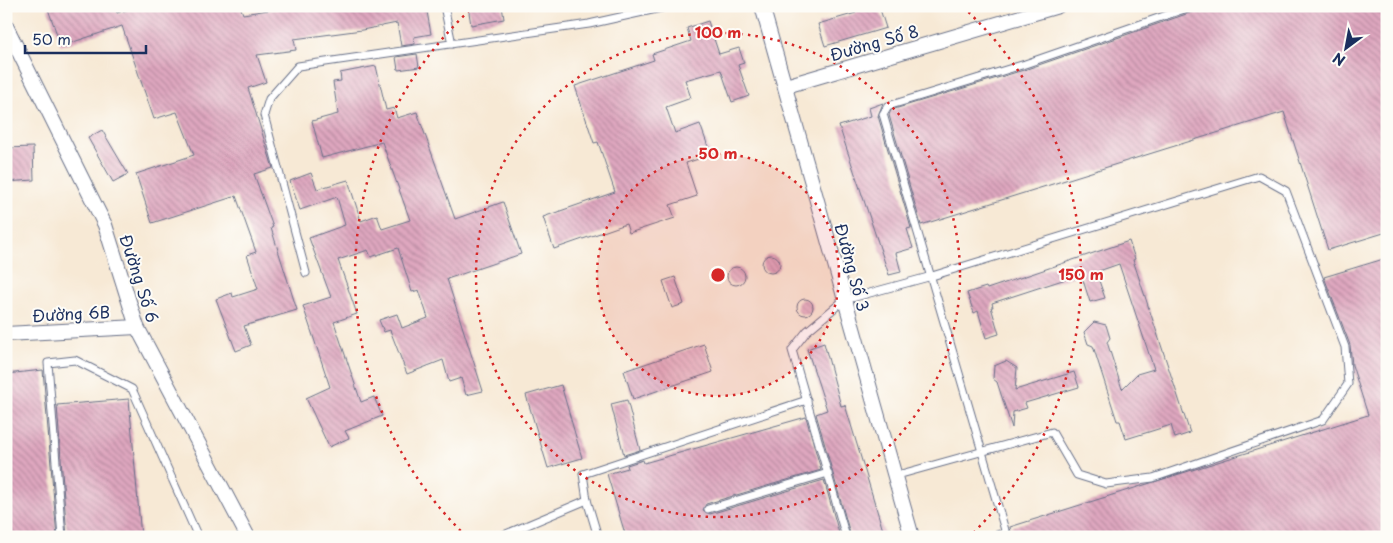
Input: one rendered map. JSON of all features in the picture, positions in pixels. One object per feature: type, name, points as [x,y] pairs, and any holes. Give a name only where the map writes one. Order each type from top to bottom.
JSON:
[{"type":"street","name":"Đường Số 3","points":[[762,6],[912,537]]},
{"type":"street","name":"Đường Số 8","points":[[786,86],[1050,7]]},
{"type":"street","name":"Đường Số 6","points":[[6,26],[105,225],[137,327],[248,537]]},
{"type":"street","name":"Đường 6B","points":[[6,334],[137,327]]},
{"type":"lane","points":[[444,6],[452,44]]},
{"type":"lane","points":[[306,273],[264,115],[269,99],[298,66],[589,24],[670,6]]},
{"type":"lane","points":[[1007,537],[883,114],[888,106],[1025,64],[1193,6]]},
{"type":"lane","points":[[846,537],[792,350],[808,332],[844,300],[932,276],[1259,176],[1286,191],[1346,347],[1348,384],[1323,420],[1153,478],[1106,484],[1077,475],[1052,432],[894,476]]},
{"type":"lane","points":[[62,537],[48,363],[75,360],[132,389],[198,537]]},
{"type":"lane","points":[[598,537],[587,500],[583,474],[806,400]]},
{"type":"lane","points":[[708,509],[828,474]]},
{"type":"lane","points":[[499,537],[587,500]]},
{"type":"building","points":[[56,6],[115,6],[117,13],[139,6],[240,6],[243,14],[294,6],[426,6],[431,34],[414,37],[415,44],[401,46],[397,23],[362,30],[294,39],[296,50],[257,55],[266,82],[248,88],[273,168],[254,174],[273,227],[271,228],[297,310],[244,326],[251,345],[236,351],[216,299],[232,293],[233,297],[258,289],[247,255],[256,252],[236,196],[152,223],[136,174],[194,155],[177,112],[154,119],[122,26],[61,46],[48,9]]},
{"type":"building","points":[[468,6],[502,6],[504,19],[471,25]]},
{"type":"building","points":[[854,6],[879,6],[886,28],[825,46],[818,24],[856,13]]},
{"type":"building","points":[[1198,6],[1387,6],[1387,232],[1328,250],[1284,112],[921,225],[889,115],[891,110],[1027,69],[1195,11]]},
{"type":"building","points":[[708,21],[719,54],[739,48],[744,63],[738,65],[749,96],[732,102],[721,70],[685,80],[691,98],[666,107],[675,133],[700,124],[711,155],[686,163],[697,196],[670,205],[675,218],[629,233],[626,224],[554,249],[543,217],[615,192],[598,142],[594,143],[575,86],[654,60],[652,54],[691,41],[687,28]]},
{"type":"building","points":[[417,54],[419,67],[398,70],[396,57]]},
{"type":"building","points":[[376,66],[386,110],[394,108],[397,118],[417,112],[455,219],[503,202],[521,254],[447,279],[483,391],[466,395],[461,378],[449,382],[443,360],[407,374],[390,330],[384,332],[379,320],[397,314],[402,328],[428,318],[419,290],[412,292],[398,248],[371,257],[368,250],[338,260],[357,314],[334,322],[361,402],[374,397],[382,416],[345,431],[349,438],[329,447],[306,398],[330,387],[303,306],[331,297],[309,238],[345,225],[337,197],[300,210],[290,181],[311,173],[317,189],[348,180],[361,221],[377,215],[382,229],[410,220],[382,142],[322,158],[312,121],[338,114],[333,82],[341,81],[340,73]]},
{"type":"building","points":[[883,103],[878,116],[911,228],[907,229],[913,248],[896,253],[901,272],[889,275],[839,126],[871,116],[869,108]]},
{"type":"building","points":[[102,130],[128,174],[113,182],[88,138]]},
{"type":"building","points":[[33,147],[34,180],[6,182],[6,148]]},
{"type":"building","points":[[1129,241],[1135,259],[1133,260],[1190,433],[1175,438],[1171,425],[1126,439],[1120,421],[1117,421],[1093,346],[1088,344],[1084,332],[1094,322],[1106,325],[1110,338],[1107,342],[1122,389],[1137,374],[1154,369],[1119,264],[1096,272],[1105,298],[1090,302],[1081,274],[992,303],[993,307],[991,307],[999,334],[986,338],[978,311],[974,313],[967,293],[986,287],[987,289]]},
{"type":"building","points":[[771,255],[777,258],[780,264],[777,270],[771,273],[765,270],[762,264],[765,258]]},
{"type":"building","points":[[1387,258],[1387,533],[1375,537],[1012,537],[1010,527],[1368,415],[1352,365],[1350,345],[1324,277]]},
{"type":"building","points":[[736,267],[742,270],[745,276],[742,282],[736,285],[730,282],[727,276],[730,270]]},
{"type":"building","points":[[675,277],[684,304],[672,308],[663,281]]},
{"type":"building","points":[[802,299],[808,299],[813,304],[811,313],[802,315],[797,310],[797,304]]},
{"type":"building","points":[[824,343],[841,406],[845,405],[885,537],[851,537],[816,414],[827,410],[807,349]]},
{"type":"building","points":[[704,344],[713,372],[633,399],[624,371]]},
{"type":"building","points":[[1006,361],[1017,368],[1015,390],[1074,372],[1079,387],[1025,403],[1027,408],[1013,412],[1012,428],[997,382],[993,379],[994,366]]},
{"type":"building","points":[[43,370],[57,537],[6,537],[6,374]]},
{"type":"building","points":[[561,385],[582,458],[548,468],[526,395]]},
{"type":"building","points":[[129,399],[141,537],[67,537],[57,405]]},
{"type":"building","points":[[627,400],[640,450],[624,455],[611,404]]},
{"type":"building","points":[[806,417],[821,470],[706,504],[703,510],[710,514],[824,480],[840,537],[626,537],[607,474],[628,468],[627,465],[643,460],[644,463]]},
{"type":"building","points":[[999,530],[1001,537],[988,537],[988,534]]}]
